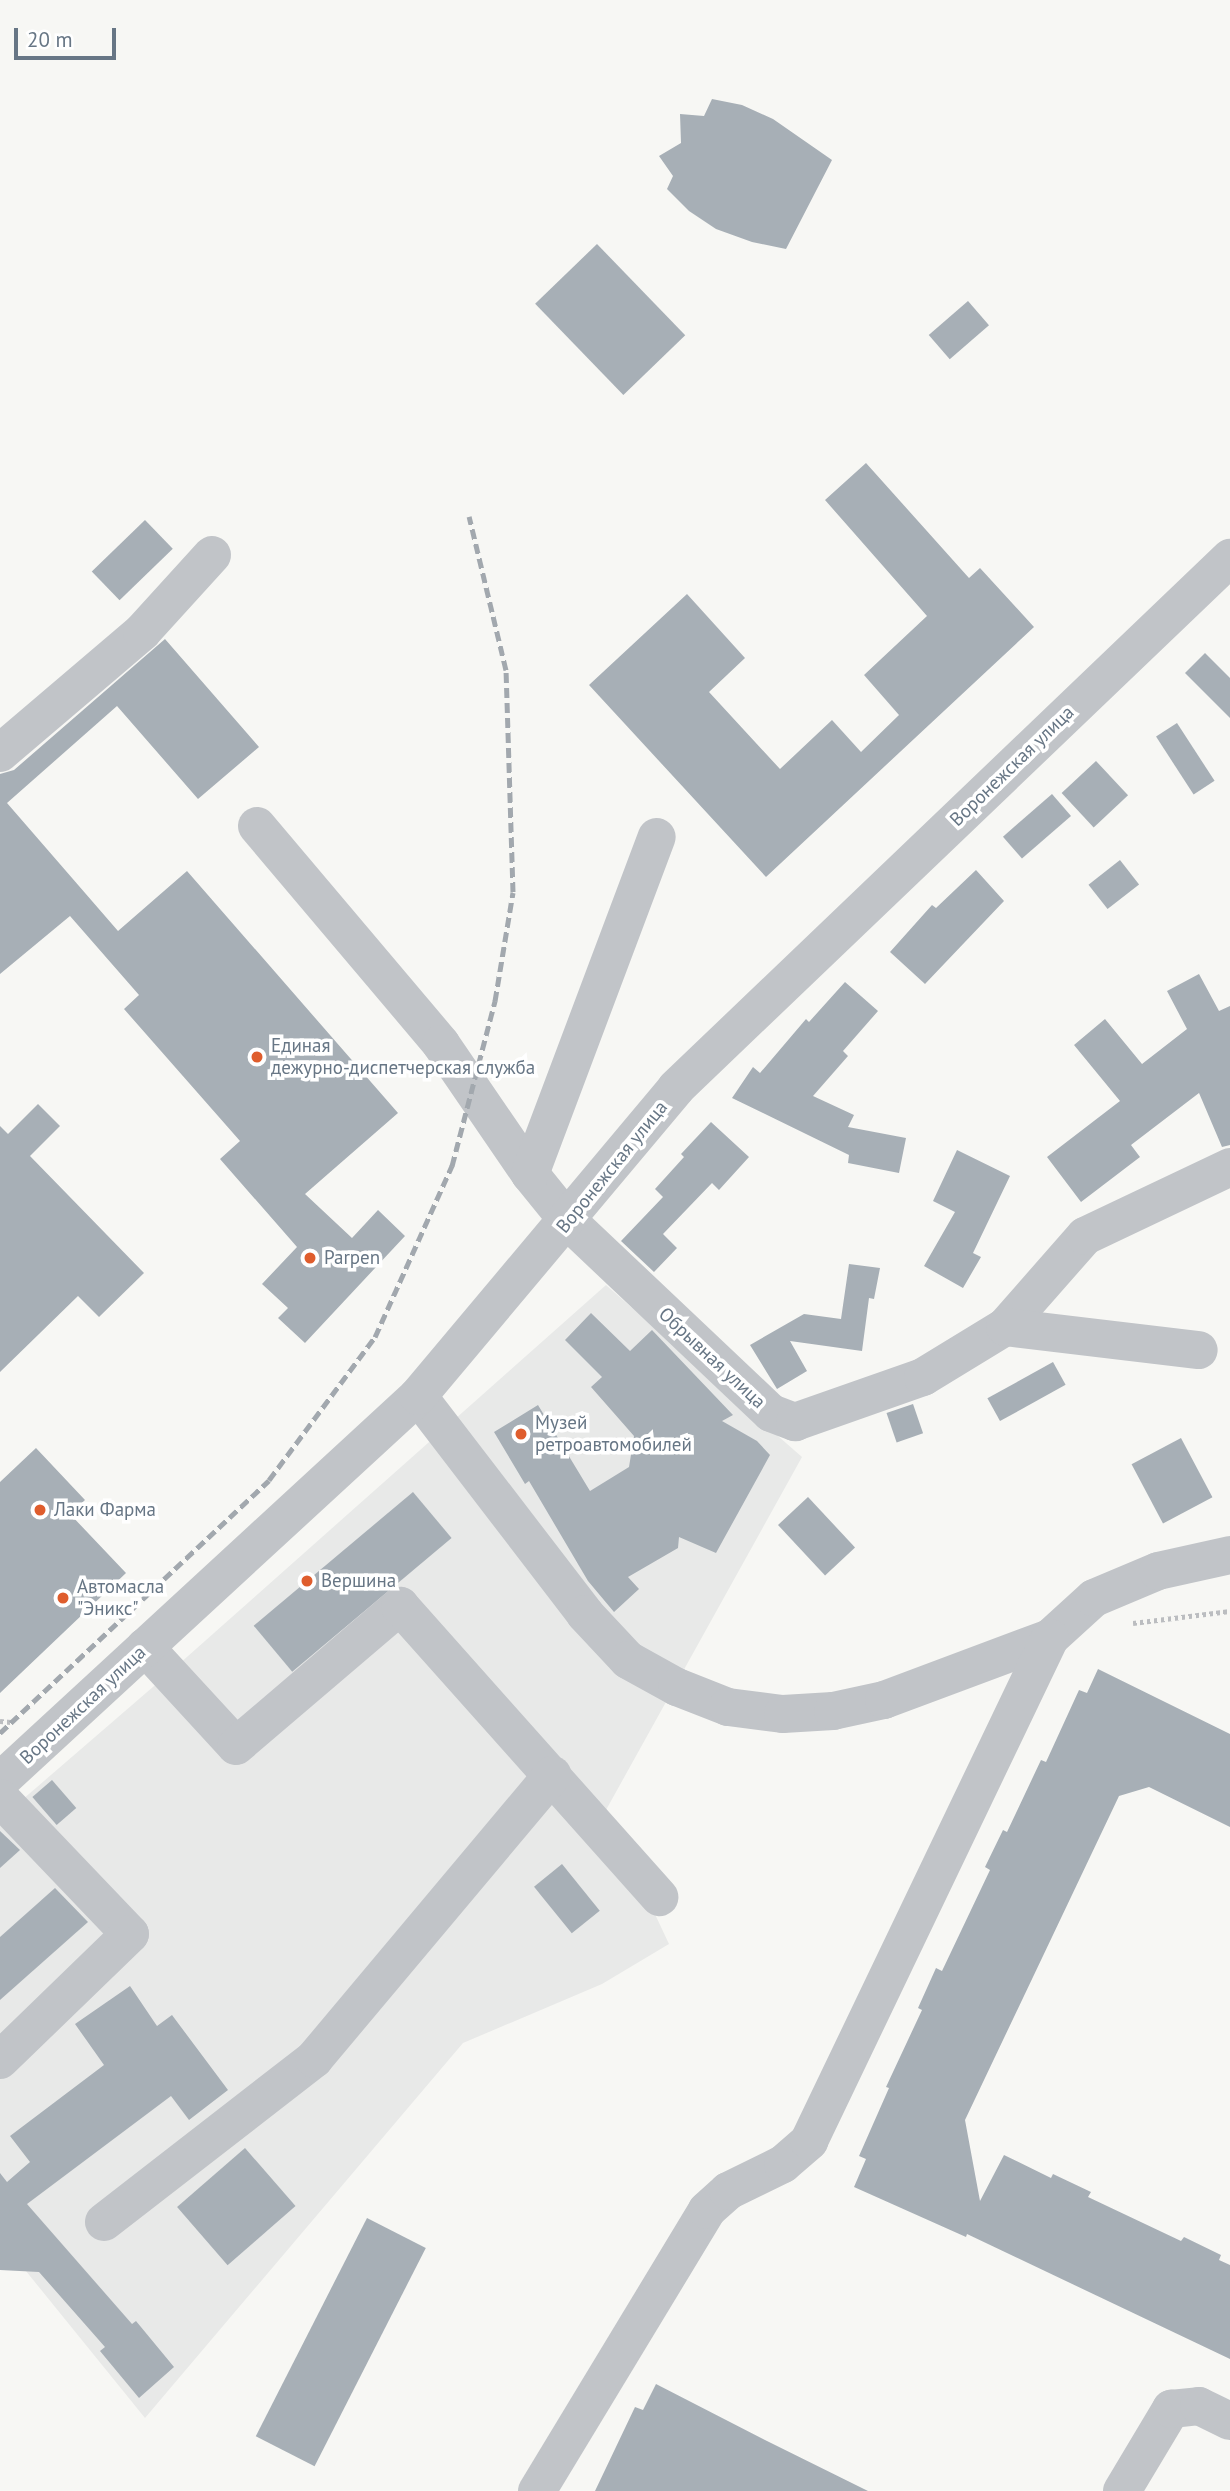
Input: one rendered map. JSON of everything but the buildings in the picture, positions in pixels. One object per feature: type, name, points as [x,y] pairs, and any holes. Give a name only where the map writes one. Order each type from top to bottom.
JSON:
[{"type":"street","points":[[0,753],[142,632],[212,555]]},
{"type":"street","name":"Воронежская улица","points":[[4,1773],[418,1396],[568,1221],[676,1088],[1230,558]]},
{"type":"street","name":"Обрывная улица","points":[[257,826],[441,1044],[530,1174],[568,1221],[771,1413],[795,1422],[923,1377],[1005,1327],[1084,1236],[1230,1167]]},
{"type":"street","points":[[530,1174],[657,837]]},
{"type":"street","points":[[1005,1327],[1199,1350]]},
{"type":"street","points":[[418,1396],[585,1614],[628,1660],[677,1688],[728,1707],[783,1714],[833,1711],[884,1700],[1050,1638],[1094,1598],[1158,1571],[1230,1555]]},
{"type":"street","points":[[145,1647],[236,1746],[400,1606],[659,1897]]},
{"type":"street","points":[[537,2491],[707,2210],[727,2191],[783,2164],[809,2141],[1050,1638]]},
{"type":"street","points":[[0,2060],[130,1934],[4,1773]]},
{"type":"street","points":[[104,2222],[313,2059],[552,1774]]},
{"type":"street","points":[[1122,2491],[1171,2409],[1199,2406],[1230,2421]]},
{"type":"path","points":[[1129,1624],[1230,1611]]},
{"type":"shaded area","points":[[606,1285],[802,1457],[606,1810],[669,1944],[602,1984],[463,2043],[145,2418],[0,2239],[0,1819],[161,1680]]},
{"type":"railway","points":[[0,1733],[269,1480],[375,1337],[452,1166],[495,1001],[513,892],[506,670],[469,516]]},
{"type":"place","name":"Единая дежурно-диспетчерская служба","points":[[257,1057]]},
{"type":"place","name":"Parpen","points":[[310,1258]]},
{"type":"place","name":"Музей ретроавтомобилей","points":[[521,1434]]},
{"type":"place","name":"Лаки Фарма","points":[[40,1510]]},
{"type":"place","name":"Вершина","points":[[307,1581]]},
{"type":"place","name":"Автомасла \"Эникс\"","points":[[63,1598]]}]
